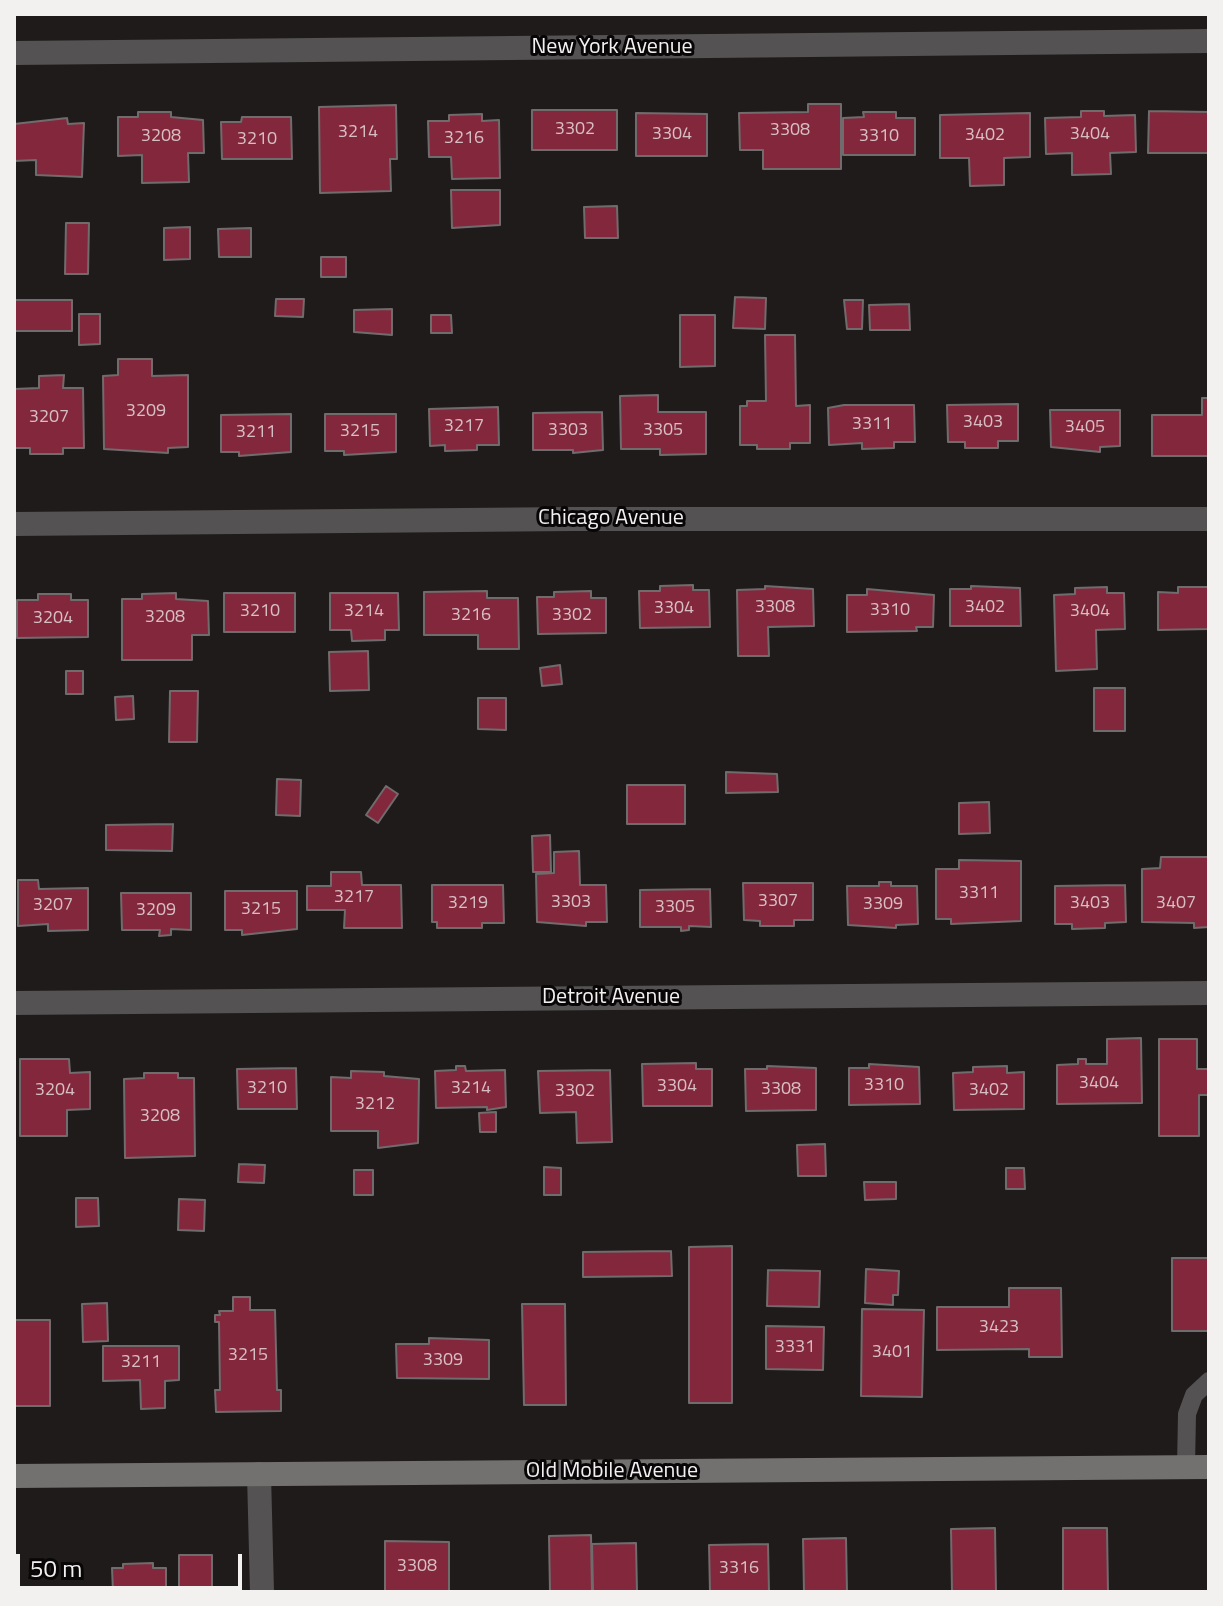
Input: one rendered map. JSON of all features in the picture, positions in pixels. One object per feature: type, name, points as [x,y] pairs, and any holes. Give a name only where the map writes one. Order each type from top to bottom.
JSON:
[{"type":"main road","name":"Old Mobile Avenue","points":[[14,1476],[1197,1467]]},
{"type":"street","name":"New York Avenue","points":[[14,53],[1209,41]]},
{"type":"street","name":"Chicago Avenue","points":[[14,524],[574,519],[1209,519]]},
{"type":"street","name":"Detroit Avenue","points":[[14,1003],[1209,993]]},
{"type":"street","points":[[259,1474],[262,1592]]},
{"type":"lane","points":[[1197,1467],[1187,1414],[1194,1395],[1209,1381]]},
{"type":"building","points":[[808,104],[841,104],[841,169],[763,169],[763,150],[740,150],[739,113],[808,112]]},
{"type":"building","points":[[396,105],[397,159],[390,159],[391,191],[320,193],[319,107]]},
{"type":"building","points":[[532,110],[617,110],[617,150],[532,150]]},
{"type":"building","points":[[1081,111],[1104,111],[1104,116],[1135,115],[1136,152],[1110,153],[1111,174],[1072,175],[1072,153],[1046,154],[1045,118],[1081,117]]},
{"type":"building","points":[[1149,111],[1209,112],[1209,153],[1148,153]]},
{"type":"building","points":[[138,112],[171,112],[171,117],[203,120],[204,153],[188,153],[189,182],[142,183],[142,155],[118,156],[118,117],[138,117]]},
{"type":"building","points":[[863,112],[896,112],[896,118],[915,118],[915,155],[843,155],[843,118],[864,117]]},
{"type":"building","points":[[636,113],[707,114],[707,156],[636,156]]},
{"type":"building","points":[[1030,113],[1030,157],[1004,158],[1004,185],[970,186],[969,158],[940,158],[940,115]]},
{"type":"building","points":[[482,114],[482,121],[499,120],[500,178],[452,179],[451,157],[429,157],[428,121],[449,121],[449,115]]},
{"type":"building","points":[[242,117],[291,117],[292,159],[222,159],[221,122],[241,122]]},
{"type":"building","points":[[67,118],[68,124],[84,123],[82,177],[36,175],[36,160],[14,161],[14,124]]},
{"type":"building","points":[[451,190],[500,190],[500,225],[452,228]]},
{"type":"building","points":[[617,206],[618,238],[585,238],[584,207]]},
{"type":"building","points":[[66,223],[89,223],[88,274],[65,274]]},
{"type":"building","points":[[190,227],[190,259],[164,260],[164,228]]},
{"type":"building","points":[[251,228],[251,257],[219,257],[218,229]]},
{"type":"building","points":[[321,257],[346,257],[346,277],[321,277]]},
{"type":"building","points":[[735,297],[766,298],[765,329],[733,328]]},
{"type":"building","points":[[276,299],[304,299],[303,317],[275,316]]},
{"type":"building","points":[[14,300],[72,300],[72,331],[14,331]]},
{"type":"building","points":[[844,300],[863,300],[862,329],[847,329]]},
{"type":"building","points":[[909,304],[910,330],[870,330],[869,305]]},
{"type":"building","points":[[392,309],[392,335],[354,332],[354,310]]},
{"type":"building","points":[[79,314],[100,314],[100,344],[79,345]]},
{"type":"building","points":[[431,315],[451,315],[452,333],[431,333]]},
{"type":"building","points":[[680,315],[715,315],[715,366],[680,367]]},
{"type":"building","points":[[765,335],[795,335],[796,406],[810,405],[810,443],[790,443],[790,449],[757,449],[757,445],[740,445],[740,406],[747,406],[747,401],[766,401]]},
{"type":"building","points":[[118,359],[152,359],[152,376],[188,375],[188,447],[168,448],[168,453],[104,449],[103,376],[118,375]]},
{"type":"building","points":[[64,375],[63,388],[83,388],[84,448],[63,448],[63,454],[30,454],[30,448],[15,448],[14,389],[39,388],[39,376]]},
{"type":"building","points":[[658,395],[658,412],[706,412],[706,454],[660,455],[660,449],[621,449],[620,396]]},
{"type":"building","points":[[1202,398],[1209,398],[1209,456],[1152,456],[1152,415],[1202,415]]},
{"type":"building","points":[[1018,404],[1018,441],[998,441],[998,448],[965,448],[965,442],[948,442],[947,405]]},
{"type":"building","points":[[844,405],[914,405],[915,442],[894,442],[894,448],[862,449],[862,443],[829,445],[828,408]]},
{"type":"building","points":[[498,407],[499,445],[477,445],[477,450],[445,451],[445,445],[430,446],[429,409]]},
{"type":"building","points":[[1050,410],[1120,410],[1120,446],[1100,447],[1100,452],[1051,447]]},
{"type":"building","points":[[602,412],[603,450],[573,453],[573,450],[533,450],[533,413]]},
{"type":"building","points":[[291,414],[291,452],[239,456],[239,452],[221,452],[221,415]]},
{"type":"building","points":[[325,414],[396,414],[396,452],[344,455],[344,451],[325,451]]},
{"type":"building","points":[[693,585],[693,590],[709,590],[710,627],[640,628],[639,591],[660,591],[660,586]]},
{"type":"building","points":[[765,586],[813,589],[814,626],[768,627],[769,656],[738,656],[737,590],[765,589]]},
{"type":"building","points":[[971,586],[1020,588],[1021,626],[950,626],[950,589],[971,589]]},
{"type":"building","points":[[1107,587],[1107,593],[1124,593],[1125,629],[1096,630],[1097,669],[1056,671],[1054,595],[1075,594],[1075,588]]},
{"type":"building","points":[[1178,587],[1209,587],[1209,629],[1158,630],[1158,592],[1178,593]]},
{"type":"building","points":[[867,589],[934,595],[933,627],[916,627],[917,631],[847,632],[847,595],[867,595]]},
{"type":"building","points":[[487,591],[487,598],[518,598],[519,649],[478,649],[478,635],[424,635],[424,592]]},
{"type":"building","points":[[591,591],[591,598],[606,598],[606,633],[538,634],[537,597],[554,597],[554,592]]},
{"type":"building","points":[[176,593],[176,599],[208,601],[209,635],[192,635],[192,660],[122,660],[122,599],[142,599],[142,594]]},
{"type":"building","points":[[224,593],[295,593],[295,632],[224,632]]},
{"type":"building","points":[[330,593],[398,593],[399,630],[385,630],[385,640],[352,641],[351,630],[330,630]]},
{"type":"building","points":[[38,594],[71,594],[71,600],[88,600],[88,637],[17,638],[17,600],[38,600]]},
{"type":"building","points":[[368,651],[369,690],[330,691],[329,652]]},
{"type":"building","points":[[560,665],[562,684],[542,686],[540,668]]},
{"type":"building","points":[[66,671],[83,671],[83,694],[66,694]]},
{"type":"building","points":[[1094,688],[1125,688],[1125,731],[1094,731]]},
{"type":"building","points":[[170,691],[198,691],[197,742],[169,742]]},
{"type":"building","points":[[133,696],[134,719],[116,720],[115,697]]},
{"type":"building","points":[[478,698],[506,698],[506,730],[478,729]]},
{"type":"building","points":[[726,772],[777,774],[778,792],[726,793]]},
{"type":"building","points":[[277,779],[301,780],[300,816],[276,815]]},
{"type":"building","points":[[627,785],[685,785],[685,824],[627,824]]},
{"type":"building","points":[[386,786],[398,794],[378,823],[366,815]]},
{"type":"building","points":[[989,802],[990,833],[959,834],[959,803]]},
{"type":"building","points":[[173,824],[172,851],[106,850],[106,825]]},
{"type":"building","points":[[550,835],[551,872],[533,872],[532,836]]},
{"type":"building","points":[[579,851],[580,885],[606,885],[607,922],[586,922],[586,926],[537,922],[536,874],[554,873],[554,852]]},
{"type":"building","points":[[1161,857],[1209,857],[1209,927],[1194,928],[1194,923],[1142,922],[1142,869],[1160,868]]},
{"type":"building","points":[[959,860],[1021,861],[1021,921],[951,924],[951,919],[936,919],[936,869],[959,869]]},
{"type":"building","points":[[331,872],[361,872],[362,885],[401,885],[402,928],[344,928],[345,910],[307,910],[307,886],[331,886]]},
{"type":"building","points":[[18,880],[38,880],[39,889],[88,888],[88,930],[48,931],[48,924],[18,926]]},
{"type":"building","points":[[879,882],[891,882],[891,886],[917,886],[918,924],[896,925],[896,928],[848,925],[847,886],[879,886]]},
{"type":"building","points":[[743,883],[813,883],[813,920],[794,920],[794,926],[760,926],[760,921],[744,920]]},
{"type":"building","points":[[432,885],[503,885],[504,923],[482,923],[482,928],[437,928],[437,922],[432,922]]},
{"type":"building","points":[[1125,885],[1126,922],[1105,923],[1105,928],[1072,929],[1072,924],[1055,924],[1055,886]]},
{"type":"building","points":[[710,889],[711,927],[689,926],[689,930],[681,931],[681,927],[640,927],[640,890]]},
{"type":"building","points":[[225,891],[297,891],[297,929],[242,935],[242,930],[225,930]]},
{"type":"building","points":[[121,893],[191,893],[191,930],[171,929],[171,935],[159,936],[160,930],[122,930]]},
{"type":"building","points":[[1141,1038],[1142,1103],[1057,1104],[1057,1065],[1078,1064],[1078,1059],[1086,1059],[1086,1064],[1107,1064],[1107,1039]]},
{"type":"building","points":[[1159,1039],[1197,1039],[1197,1069],[1209,1069],[1209,1095],[1199,1095],[1199,1136],[1159,1136]]},
{"type":"building","points":[[20,1059],[69,1059],[70,1073],[90,1072],[90,1109],[67,1110],[67,1136],[20,1136]]},
{"type":"building","points":[[696,1063],[696,1069],[712,1069],[712,1106],[643,1106],[642,1064]]},
{"type":"building","points":[[869,1064],[919,1067],[920,1104],[849,1105],[849,1068],[869,1068]]},
{"type":"building","points":[[456,1066],[465,1066],[466,1071],[505,1070],[506,1107],[487,1110],[487,1107],[436,1108],[435,1071],[456,1070]]},
{"type":"building","points":[[767,1066],[816,1068],[816,1110],[746,1111],[745,1069],[767,1069]]},
{"type":"building","points":[[1007,1066],[1007,1073],[1024,1072],[1024,1109],[954,1110],[953,1073],[973,1072],[973,1067]]},
{"type":"building","points":[[296,1068],[297,1109],[238,1109],[237,1069]]},
{"type":"building","points":[[610,1070],[612,1142],[577,1143],[576,1112],[540,1113],[538,1071]]},
{"type":"building","points":[[351,1071],[384,1072],[384,1076],[419,1079],[418,1143],[378,1148],[378,1131],[331,1131],[331,1077],[351,1078]]},
{"type":"building","points":[[144,1073],[178,1073],[178,1078],[194,1078],[195,1156],[125,1158],[124,1079],[144,1078]]},
{"type":"building","points":[[496,1112],[496,1132],[480,1132],[479,1113]]},
{"type":"building","points":[[825,1144],[826,1176],[798,1176],[797,1145]]},
{"type":"building","points":[[239,1164],[265,1165],[264,1183],[238,1182]]},
{"type":"building","points":[[544,1167],[561,1168],[561,1195],[544,1195]]},
{"type":"building","points":[[1006,1168],[1024,1168],[1025,1189],[1006,1189]]},
{"type":"building","points":[[354,1170],[373,1170],[373,1195],[354,1195]]},
{"type":"building","points":[[864,1182],[896,1182],[896,1199],[865,1200]]},
{"type":"building","points":[[76,1198],[98,1198],[99,1226],[76,1227]]},
{"type":"building","points":[[179,1199],[205,1200],[204,1231],[178,1230]]},
{"type":"building","points":[[732,1246],[732,1403],[689,1403],[689,1247]]},
{"type":"building","points":[[671,1251],[672,1276],[583,1277],[583,1252]]},
{"type":"building","points":[[1172,1258],[1209,1258],[1209,1331],[1172,1331]]},
{"type":"building","points":[[866,1269],[899,1271],[898,1295],[893,1295],[893,1305],[865,1303]]},
{"type":"building","points":[[768,1270],[820,1271],[819,1307],[767,1306]]},
{"type":"building","points":[[1009,1288],[1061,1288],[1062,1357],[1029,1357],[1029,1349],[937,1350],[937,1307],[1009,1307]]},
{"type":"building","points":[[233,1297],[250,1297],[250,1310],[275,1310],[277,1390],[281,1390],[281,1411],[216,1412],[215,1390],[220,1390],[219,1322],[215,1322],[215,1315],[220,1315],[219,1311],[233,1311]]},
{"type":"building","points":[[107,1303],[108,1341],[83,1342],[82,1304]]},
{"type":"building","points":[[522,1304],[565,1304],[566,1405],[524,1405]]},
{"type":"building","points":[[862,1309],[924,1310],[922,1397],[861,1396]]},
{"type":"building","points":[[14,1320],[50,1320],[50,1406],[14,1406]]},
{"type":"building","points":[[766,1326],[824,1327],[823,1370],[766,1369]]},
{"type":"building","points":[[429,1338],[489,1340],[489,1379],[397,1378],[396,1344],[429,1344]]},
{"type":"building","points":[[103,1346],[179,1346],[179,1380],[165,1381],[165,1408],[141,1409],[140,1380],[103,1381]]},
{"type":"building","points":[[995,1528],[996,1592],[952,1592],[951,1529]]},
{"type":"building","points":[[1063,1528],[1107,1528],[1108,1592],[1063,1592]]},
{"type":"building","points":[[591,1535],[592,1592],[550,1592],[549,1536]]},
{"type":"building","points":[[846,1538],[847,1592],[804,1592],[803,1539]]},
{"type":"building","points":[[385,1541],[449,1542],[449,1592],[385,1592]]},
{"type":"building","points":[[636,1543],[637,1592],[593,1592],[592,1544]]},
{"type":"building","points":[[768,1544],[769,1592],[710,1592],[709,1545]]},
{"type":"building","points":[[179,1555],[212,1555],[212,1592],[179,1592]]},
{"type":"building","points":[[153,1563],[153,1568],[166,1568],[166,1592],[113,1592],[112,1568],[123,1568],[123,1564]]}]
